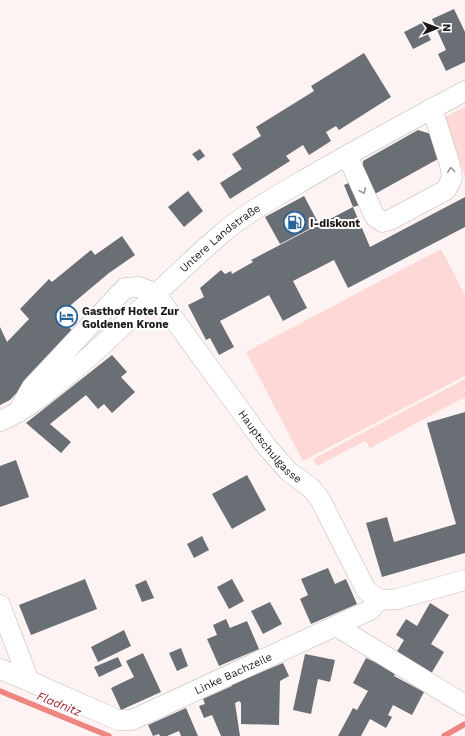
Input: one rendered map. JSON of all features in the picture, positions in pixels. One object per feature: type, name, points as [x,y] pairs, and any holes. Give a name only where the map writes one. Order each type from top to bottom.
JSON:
[{"type":"street","name":"Untere Landstraße","points":[[9,418],[39,399],[103,345],[155,293],[221,233],[288,190],[347,155],[465,91]]},
{"type":"street","points":[[347,155],[375,217],[382,222],[390,220],[446,190],[452,178],[450,165],[432,108]]},
{"type":"street","name":"Hauptschulgasse","points":[[155,293],[267,447],[289,472],[310,487],[320,499],[366,590],[379,600]]},
{"type":"street","points":[[379,600],[397,599],[465,580]]},
{"type":"street","name":"Linke Bachzeile","points":[[0,669],[29,680],[118,720],[132,720],[370,610],[379,600]]},
{"type":"street","points":[[0,605],[29,680]]},
{"type":"street","points":[[336,626],[465,705]]},
{"type":"shaded area","points":[[465,107],[465,177],[445,117]]},
{"type":"shaded area","points":[[441,249],[465,295],[465,376],[303,461],[246,352]]},
{"type":"shaded area","points":[[465,379],[465,388],[463,389],[465,392],[465,397],[370,448],[365,441],[317,466],[313,459]]},
{"type":"building","points":[[454,9],[465,32],[465,62],[446,71],[438,54],[446,50],[432,19]]},
{"type":"building","points":[[422,23],[431,40],[413,49],[404,32]]},
{"type":"building","points":[[364,53],[391,97],[339,130],[336,126],[326,132],[331,141],[309,155],[303,145],[286,156],[290,161],[230,199],[220,183],[242,169],[232,154],[261,136],[256,127],[314,91],[311,86]]},
{"type":"building","points":[[418,130],[431,134],[438,159],[373,195],[362,175],[363,161]]},
{"type":"building","points":[[200,149],[205,156],[198,161],[192,154]]},
{"type":"building","points":[[351,182],[360,205],[353,207],[344,185]]},
{"type":"building","points":[[188,191],[203,211],[184,227],[168,207]]},
{"type":"building","points":[[304,196],[319,224],[280,244],[265,217]]},
{"type":"building","points":[[465,197],[465,227],[348,288],[334,260],[293,281],[307,308],[283,321],[269,295],[220,321],[234,347],[219,355],[210,338],[206,340],[188,305],[204,297],[200,288],[221,270],[225,274],[231,271],[232,274],[253,262],[251,260],[353,207],[370,247]]},
{"type":"building","points":[[122,236],[135,255],[109,273],[72,304],[59,318],[74,332],[10,400],[0,405],[0,327],[7,342],[29,319],[20,309],[49,279],[52,282],[91,250],[95,255]]},
{"type":"building","points":[[112,355],[127,372],[121,377],[135,392],[112,413],[104,404],[98,409],[86,395],[50,424],[71,442],[61,453],[26,423]]},
{"type":"building","points":[[465,412],[465,553],[382,577],[366,523],[387,517],[394,542],[456,524],[427,423]]},
{"type":"building","points":[[16,460],[29,497],[0,507],[0,466]]},
{"type":"building","points":[[247,475],[266,510],[232,529],[212,494]]},
{"type":"building","points":[[202,536],[209,550],[194,558],[187,544]]},
{"type":"building","points":[[328,568],[335,584],[346,579],[357,604],[311,624],[300,599],[308,595],[301,579]]},
{"type":"building","points":[[85,579],[97,609],[31,635],[19,605]]},
{"type":"building","points":[[232,579],[244,601],[229,609],[217,587]]},
{"type":"building","points":[[146,580],[154,598],[142,602],[135,585]]},
{"type":"building","points":[[270,602],[282,624],[263,634],[251,611]]},
{"type":"building","points":[[430,603],[449,615],[431,644],[444,652],[431,674],[396,653],[404,640],[396,635],[406,619],[417,626]]},
{"type":"building","points":[[226,619],[230,628],[247,621],[259,649],[219,666],[207,639],[217,635],[213,625]]},
{"type":"building","points":[[124,630],[131,646],[98,662],[91,647]]},
{"type":"building","points":[[181,648],[188,666],[177,671],[169,653]]},
{"type":"building","points":[[143,653],[161,692],[121,710],[111,688],[134,677],[126,661]]},
{"type":"building","points":[[305,654],[335,660],[330,682],[318,679],[311,714],[293,710]]},
{"type":"building","points":[[118,657],[122,666],[99,677],[94,667]]},
{"type":"building","points":[[366,658],[396,672],[394,676],[424,692],[412,715],[393,705],[388,715],[392,717],[386,728],[370,719],[361,736],[338,736],[353,708],[357,710],[368,691],[353,683]]},
{"type":"building","points":[[283,663],[289,676],[280,681],[279,725],[241,724],[241,703],[239,701],[235,703],[240,736],[221,736],[212,715],[204,718],[199,706],[205,704],[203,699],[232,686],[231,685]]},
{"type":"building","points":[[186,708],[198,736],[181,736],[179,731],[167,736],[160,736],[159,734],[153,736],[148,725]]},
{"type":"waterway","name":"Fladnitz","points":[[0,691],[109,736]]},
{"type":"waterway","name":"Fladnitz","points":[[444,736],[465,724]]},
{"type":"place","name":"I-diskont","points":[[295,223]]},
{"type":"place","name":"Gasthof Hotel Zur Goldenen Krone","points":[[66,317]]}]
